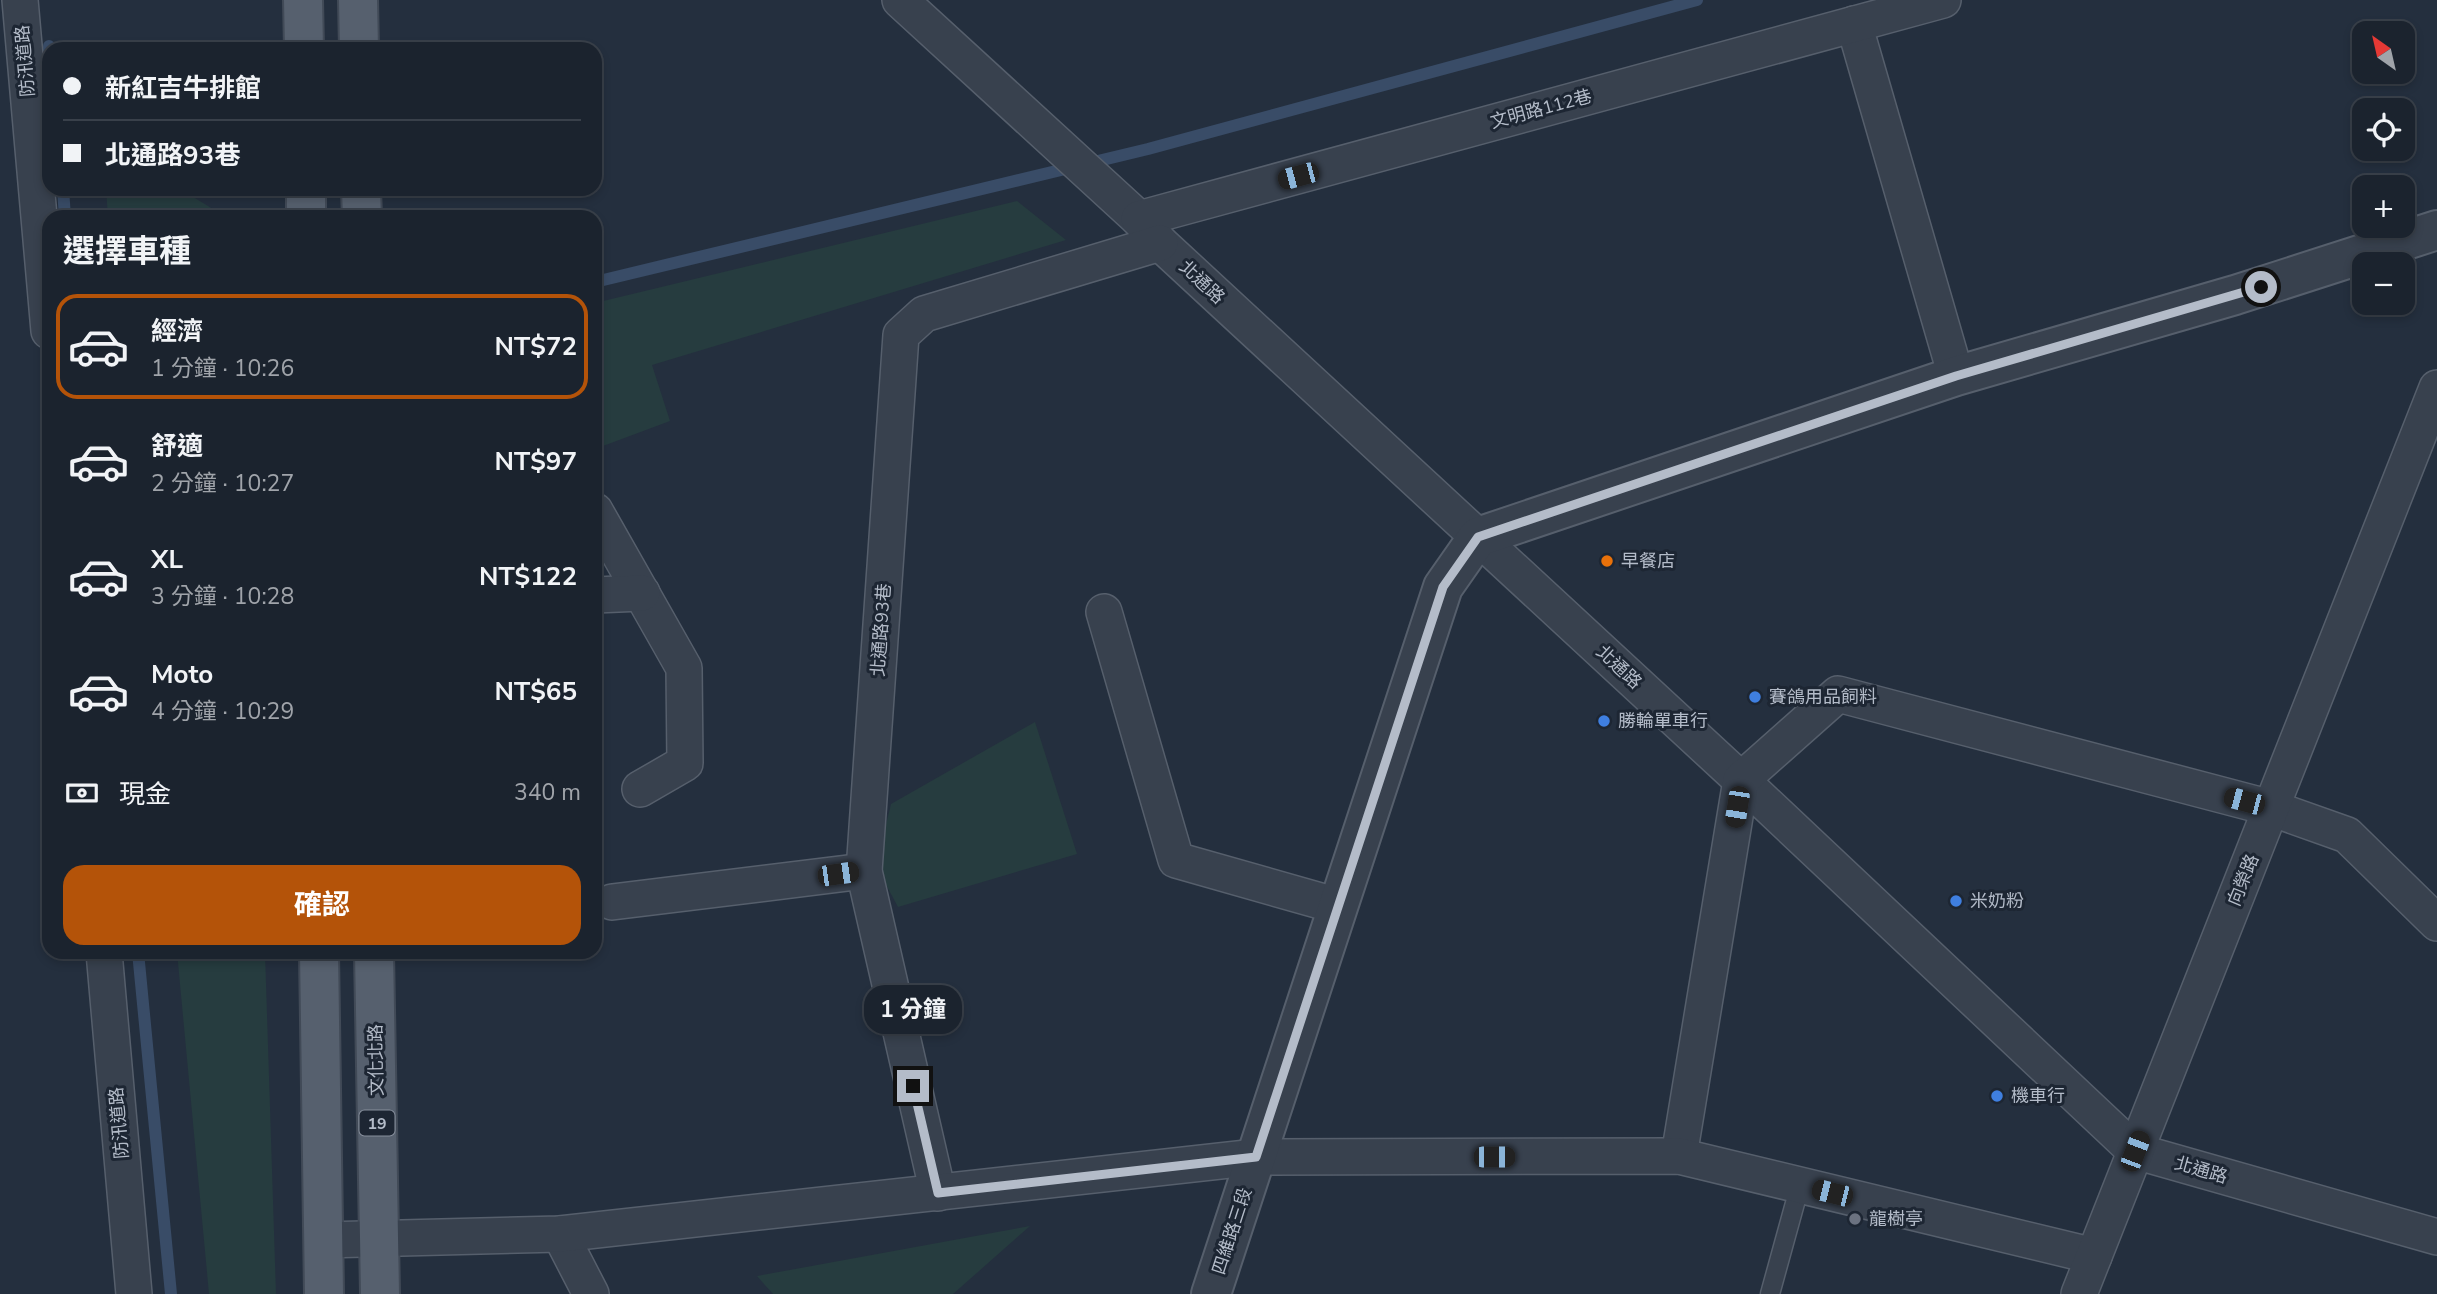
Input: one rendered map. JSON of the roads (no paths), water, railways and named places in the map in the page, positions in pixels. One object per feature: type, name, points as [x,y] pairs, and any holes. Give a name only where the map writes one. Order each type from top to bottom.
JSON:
[{"type":"main road","points":[[303,0],[304,42]]},
{"type":"main road","points":[[358,0],[359,42]]},
{"type":"main road","points":[[319,959],[324,1294]]},
{"type":"main road","name":"文化北路","points":[[374,959],[380,1294]]},
{"type":"street","name":"防汛道路","points":[[20,0],[42,251]]},
{"type":"street","name":"北通路","points":[[900,0],[1741,780],[2135,1151],[2437,1237]]},
{"type":"street","name":"文明路112巷","points":[[1149,231],[1943,0]]},
{"type":"street","points":[[1854,24],[1956,376]]},
{"type":"street","points":[[1478,537],[1956,376],[2235,295],[2437,230]]},
{"type":"street","name":"北通路93巷","points":[[938,1193],[864,871],[901,335],[924,314],[1149,231]]},
{"type":"street","name":"向榮路","points":[[2079,1294],[2437,388]]},
{"type":"street","points":[[602,523],[684,668],[685,763],[640,789]]},
{"type":"street","name":"四維路三段","points":[[1211,1294],[1443,587],[1478,537]]},
{"type":"street","points":[[602,595],[642,593]]},
{"type":"street","points":[[1104,612],[1176,860],[1338,906]]},
{"type":"street","points":[[1679,1156],[1741,780],[1838,694],[2271,808],[2347,835],[2437,923]]},
{"type":"street","points":[[612,902],[864,871]]},
{"type":"street","name":"防汛道路","points":[[105,959],[134,1294]]},
{"type":"street","points":[[323,1240],[560,1234],[1256,1157],[1679,1156],[2094,1256]]},
{"type":"street","points":[[560,1234],[591,1294]]},
{"type":"lane","points":[[1770,1294],[1800,1185]]},
{"type":"waterway","points":[[602,280],[1148,149],[1697,0]]},
{"type":"waterway","points":[[64,196],[64,210]]},
{"type":"waterway","points":[[139,959],[171,1294]]},
{"type":"place","name":"早餐店","points":[[1607,561]]},
{"type":"place","name":"賽鴿用品飼料","points":[[1755,697]]},
{"type":"place","name":"勝輪單車行","points":[[1604,721]]},
{"type":"place","name":"米奶粉","points":[[1956,901]]},
{"type":"place","name":"機車行","points":[[1997,1096]]},
{"type":"place","name":"龍樹亭","points":[[1855,1219]]}]
